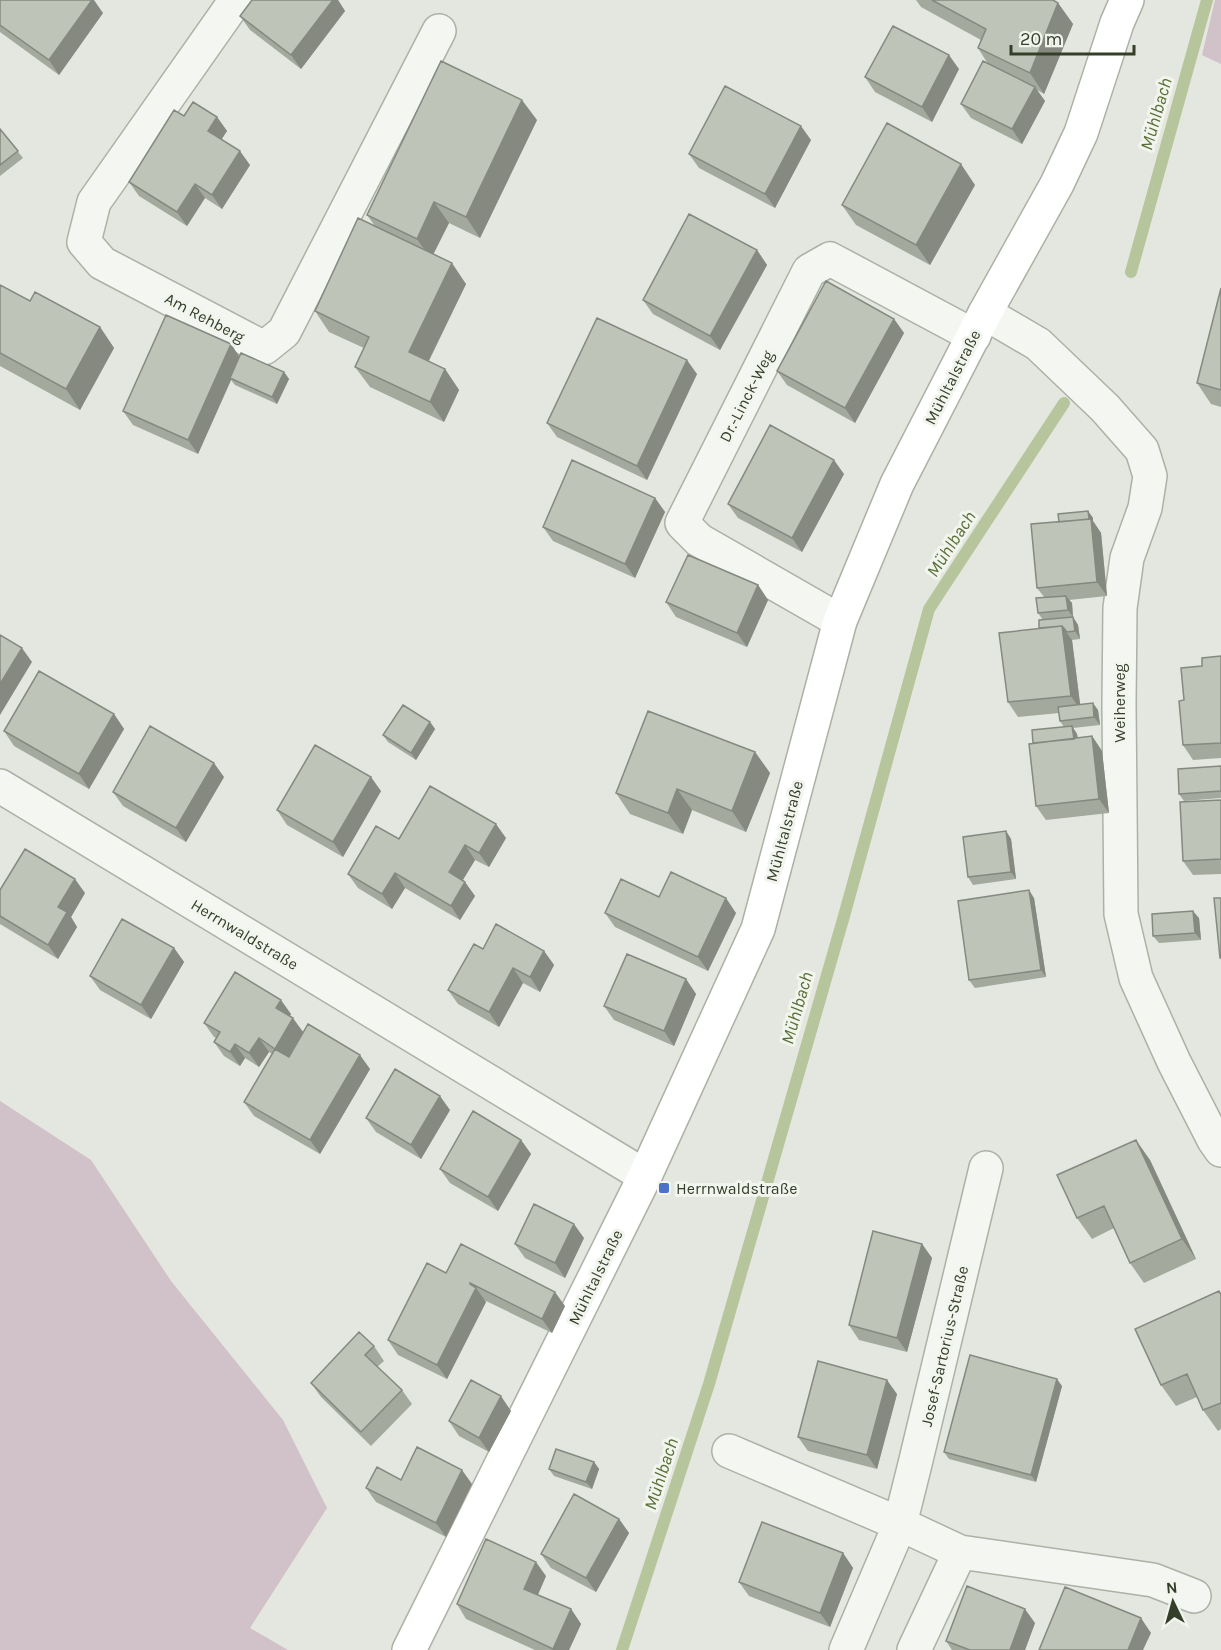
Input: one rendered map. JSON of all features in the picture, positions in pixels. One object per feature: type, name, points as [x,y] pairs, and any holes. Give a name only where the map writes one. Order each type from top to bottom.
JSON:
[{"type":"main road","name":"Mühltalstraße","points":[[409,1650],[645,1176],[758,929],[840,621],[897,484],[979,325],[1057,184],[1081,133],[1117,23],[1127,0]]},
{"type":"street","name":"Am Rehberg","points":[[236,0],[94,202],[84,242],[102,263],[264,348],[284,332],[439,31]]},
{"type":"street","name":"Dr.-Linck-Weg","points":[[840,621],[699,540],[682,523],[809,271],[830,259],[979,325]]},
{"type":"street","name":"Weiherweg","points":[[979,325],[1038,344],[1105,408],[1142,450],[1150,476],[1145,508],[1127,558],[1120,608],[1121,914],[1136,978],[1174,1062],[1221,1150]]},
{"type":"street","name":"Herrnwaldstraße","points":[[0,786],[645,1176]]},
{"type":"street","name":"Josef-Sartorius-Straße","points":[[846,1650],[900,1524],[986,1168]]},
{"type":"street","points":[[729,1451],[960,1552],[1153,1580],[1194,1596]]},
{"type":"street","points":[[914,1650],[960,1552]]},
{"type":"shaded area","points":[[1215,0],[1221,0],[1221,64],[1202,55]]},
{"type":"shaded area","points":[[0,1101],[91,1160],[171,1281],[283,1420],[327,1508],[250,1628],[288,1650],[0,1650]]},
{"type":"building","points":[[0,0],[92,0],[49,60],[0,25]]},
{"type":"building","points":[[252,0],[333,0],[291,55],[240,16]]},
{"type":"building","points":[[932,0],[1053,0],[1058,3],[1030,73],[978,48],[986,29]]},
{"type":"building","points":[[893,26],[949,55],[922,107],[865,77]]},
{"type":"building","points":[[441,61],[522,100],[466,217],[434,202],[417,239],[367,215]]},
{"type":"building","points":[[983,61],[1035,87],[1012,129],[961,104]]},
{"type":"building","points":[[725,86],[801,126],[765,194],[689,154]]},
{"type":"building","points":[[193,102],[217,117],[208,131],[240,151],[212,195],[195,184],[177,212],[129,182],[174,110],[184,116]]},
{"type":"building","points":[[887,123],[961,164],[916,245],[842,205]]},
{"type":"building","points":[[0,129],[18,151],[0,165]]},
{"type":"building","points":[[689,214],[757,250],[710,336],[643,300]]},
{"type":"building","points":[[358,218],[452,263],[409,352],[445,369],[430,402],[355,367],[369,337],[315,311]]},
{"type":"building","points":[[826,281],[894,319],[845,408],[777,371]]},
{"type":"building","points":[[0,285],[30,301],[35,292],[100,327],[66,389],[0,353]]},
{"type":"building","points":[[1221,288],[1221,390],[1197,383]]},
{"type":"building","points":[[166,315],[231,344],[188,440],[123,411]]},
{"type":"building","points":[[597,318],[687,360],[637,466],[547,423]]},
{"type":"building","points":[[241,353],[284,372],[272,397],[230,378]]},
{"type":"building","points":[[770,425],[834,460],[792,538],[728,504]]},
{"type":"building","points":[[572,460],[655,498],[625,564],[543,527]]},
{"type":"building","points":[[1088,511],[1089,519],[1059,522],[1058,514]]},
{"type":"building","points":[[1091,519],[1097,582],[1037,588],[1031,524]]},
{"type":"building","points":[[688,555],[758,585],[737,633],[666,602]]},
{"type":"building","points":[[1066,596],[1068,610],[1038,613],[1036,598]]},
{"type":"building","points":[[1073,617],[1075,631],[1067,632],[1062,626],[1039,628],[1039,620]]},
{"type":"building","points":[[1062,626],[1071,696],[1008,702],[999,633]]},
{"type":"building","points":[[0,635],[22,648],[0,684]]},
{"type":"building","points":[[1221,656],[1221,743],[1183,745],[1179,701],[1184,700],[1181,668],[1202,666],[1202,658]]},
{"type":"building","points":[[39,671],[114,714],[79,774],[4,731]]},
{"type":"building","points":[[1093,703],[1094,717],[1060,721],[1058,707]]},
{"type":"building","points":[[403,705],[430,722],[411,753],[383,735]]},
{"type":"building","points":[[648,711],[755,752],[732,811],[677,789],[668,813],[616,793]]},
{"type":"building","points":[[150,726],[214,763],[176,828],[113,792]]},
{"type":"building","points":[[1072,726],[1074,739],[1033,743],[1032,730]]},
{"type":"building","points":[[1092,736],[1099,799],[1036,806],[1029,744]]},
{"type":"building","points":[[315,745],[371,777],[333,842],[277,810]]},
{"type":"building","points":[[1221,766],[1221,791],[1179,794],[1178,769]]},
{"type":"building","points":[[430,786],[496,824],[479,853],[465,845],[449,872],[465,882],[451,906],[395,873],[382,894],[348,874],[376,826],[399,839]]},
{"type":"building","points":[[1221,800],[1221,859],[1183,861],[1180,802]]},
{"type":"building","points":[[1006,831],[1011,872],[968,877],[963,837]]},
{"type":"building","points":[[25,849],[75,879],[58,907],[67,912],[48,945],[0,916],[0,890]]},
{"type":"building","points":[[671,872],[726,898],[698,957],[605,913],[621,879],[659,897]]},
{"type":"building","points":[[1029,890],[1041,970],[969,980],[958,901]]},
{"type":"building","points":[[1214,898],[1221,898],[1221,958],[1220,958]]},
{"type":"building","points":[[1193,911],[1195,933],[1153,936],[1152,914]]},
{"type":"building","points":[[122,919],[174,948],[141,1005],[90,976]]},
{"type":"building","points":[[496,924],[544,951],[530,977],[513,968],[489,1012],[448,990],[474,944],[483,949]]},
{"type":"building","points":[[627,954],[686,979],[664,1031],[604,1006]]},
{"type":"building","points":[[235,972],[281,1000],[276,1008],[293,1018],[275,1049],[259,1038],[249,1053],[235,1044],[230,1052],[214,1042],[220,1032],[204,1023]]},
{"type":"building","points":[[308,1024],[360,1055],[310,1140],[244,1102],[275,1049],[289,1057]]},
{"type":"building","points":[[395,1069],[440,1096],[411,1145],[366,1118]]},
{"type":"building","points":[[473,1111],[521,1140],[488,1197],[440,1169]]},
{"type":"building","points":[[1136,1140],[1182,1239],[1130,1263],[1104,1206],[1077,1218],[1057,1175]]},
{"type":"building","points":[[534,1204],[574,1224],[555,1263],[515,1244]]},
{"type":"building","points":[[873,1231],[922,1244],[897,1338],[849,1325]]},
{"type":"building","points":[[461,1244],[555,1292],[542,1319],[470,1283],[476,1288],[437,1365],[388,1340],[427,1263],[446,1273]]},
{"type":"building","points":[[1219,1291],[1221,1295],[1221,1403],[1203,1410],[1187,1374],[1161,1385],[1135,1329]]},
{"type":"building","points":[[359,1332],[374,1346],[365,1355],[402,1390],[361,1432],[311,1383]]},
{"type":"building","points":[[970,1355],[1057,1379],[1031,1475],[944,1452]]},
{"type":"building","points":[[818,1361],[887,1380],[867,1455],[798,1437]]},
{"type":"building","points":[[471,1380],[501,1396],[479,1438],[449,1421]]},
{"type":"building","points":[[417,1447],[462,1470],[436,1523],[366,1488],[377,1467],[401,1480]]},
{"type":"building","points":[[556,1449],[594,1462],[586,1482],[549,1469]]},
{"type":"building","points":[[574,1494],[619,1519],[586,1578],[541,1554]]},
{"type":"building","points":[[762,1522],[843,1553],[820,1613],[739,1582]]},
{"type":"building","points":[[486,1539],[536,1562],[524,1589],[571,1609],[553,1649],[457,1604]]},
{"type":"building","points":[[967,1586],[1025,1609],[1010,1650],[970,1650],[946,1641]]},
{"type":"building","points":[[1065,1587],[1141,1618],[1128,1650],[1039,1650]]},
{"type":"waterway","name":"Mühlbach","points":[[1131,272],[1207,0]]},
{"type":"waterway","name":"Mühlbach","points":[[622,1650],[709,1384],[844,916],[929,609],[1064,403]]},
{"type":"place","name":"Herrnwaldstraße","points":[[664,1188]]}]
